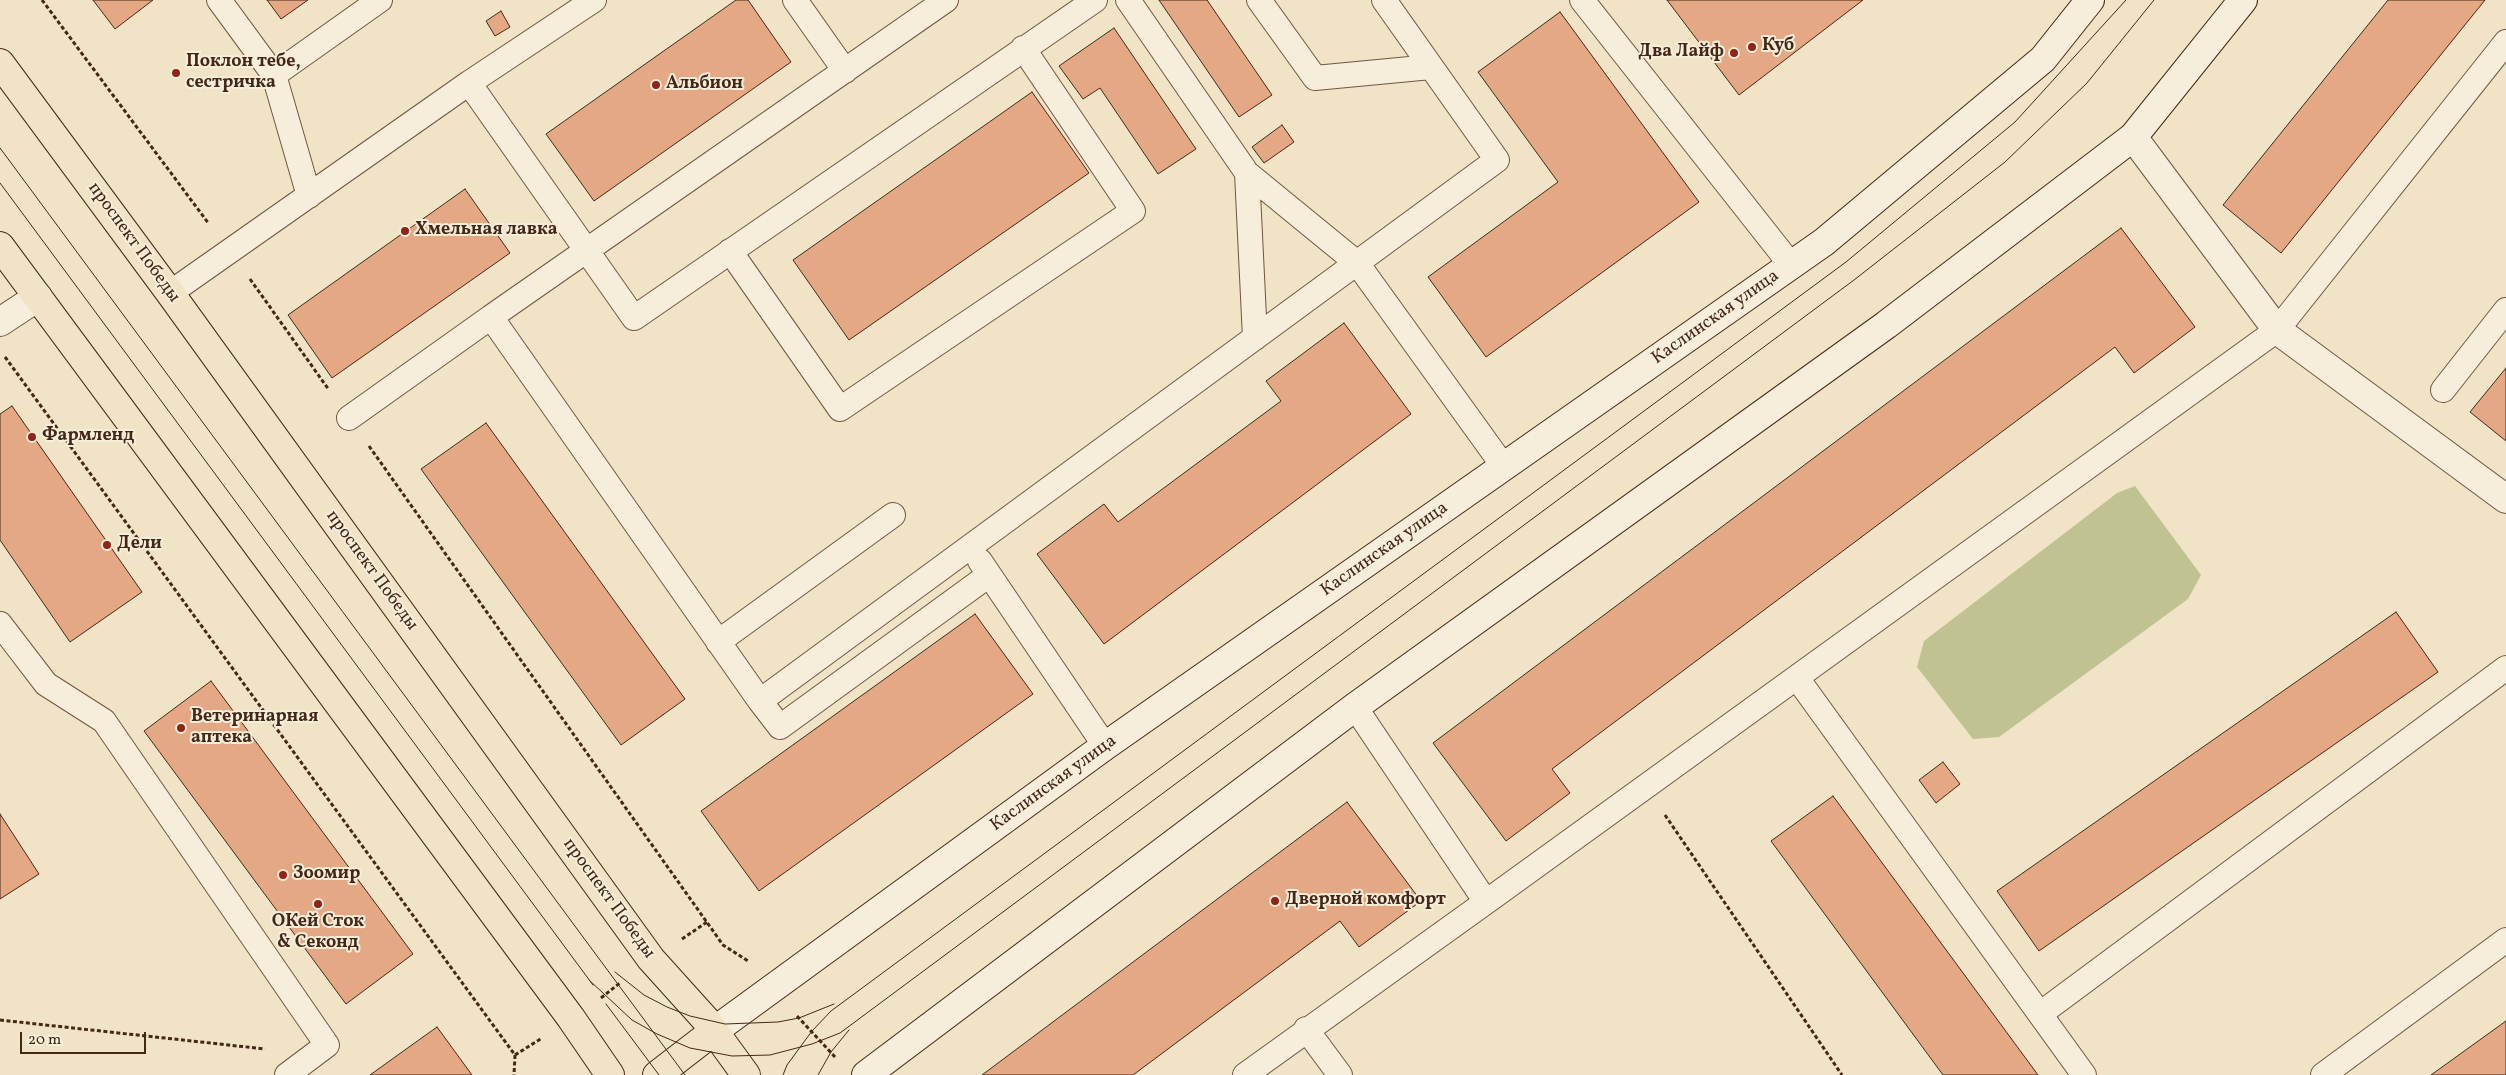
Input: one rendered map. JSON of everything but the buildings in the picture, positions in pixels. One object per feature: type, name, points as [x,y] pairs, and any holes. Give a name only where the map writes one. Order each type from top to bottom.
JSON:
[{"type":"main road","name":"Каслинская улица","points":[[657,1075],[714,1031],[1105,746],[1824,242],[2043,59],[2090,0]]},
{"type":"main road","points":[[866,1075],[1355,706],[1886,325],[2132,137],[2243,0]]},
{"type":"main road","name":"проспект Победы","points":[[0,63],[170,294],[652,959],[714,1031],[746,1075]]},
{"type":"main road","points":[[2132,137],[2277,330],[2506,499]]},
{"type":"main road","points":[[0,246],[571,1018],[610,1075]]},
{"type":"main road","points":[[0,322],[38,297]]},
{"type":"lane","points":[[219,0],[274,76],[309,196]]},
{"type":"lane","points":[[274,76],[380,0]]},
{"type":"lane","points":[[170,294],[468,84],[594,0]]},
{"type":"lane","points":[[795,0],[845,71]]},
{"type":"lane","points":[[349,418],[586,250],[946,0]]},
{"type":"lane","points":[[468,84],[634,318],[1095,0]]},
{"type":"lane","points":[[1128,0],[1247,173],[1357,263],[1504,467]]},
{"type":"lane","points":[[1259,0],[1315,78],[1431,67]]},
{"type":"lane","points":[[760,701],[1497,160],[1384,0]]},
{"type":"lane","points":[[1582,0],[1791,265]]},
{"type":"lane","points":[[1244,1075],[2277,330],[2506,42]]},
{"type":"lane","points":[[730,251],[840,408],[1133,211],[1023,48]]},
{"type":"lane","points":[[1247,173],[1255,338]]},
{"type":"lane","points":[[2443,390],[2506,310]]},
{"type":"lane","points":[[491,317],[718,642],[780,727],[989,575]]},
{"type":"lane","points":[[718,642],[893,515]]},
{"type":"lane","points":[[971,547],[1105,746]]},
{"type":"lane","points":[[0,624],[46,684],[104,721],[327,1045],[287,1075]]},
{"type":"lane","points":[[2040,1014],[2506,668]]},
{"type":"lane","points":[[1797,678],[2084,1075]]},
{"type":"lane","points":[[1355,706],[1486,902]]},
{"type":"lane","points":[[2323,1075],[2506,940]]},
{"type":"lane","points":[[1306,1029],[1340,1075]]},
{"type":"path","points":[[42,0],[230,252],[724,945],[746,959],[838,1060]]},
{"type":"path","points":[[0,350],[516,1056],[514,1075]]},
{"type":"path","points":[[1645,787],[1842,1075]]},
{"type":"path","points":[[516,1056],[707,922]]},
{"type":"path","points":[[0,1020],[314,1054]]},
{"type":"green space","points":[[2135,486],[2201,575],[2188,599],[1999,737],[1973,739],[1917,667],[1924,641],[2117,493]]},
{"type":"tram line","points":[[783,1075],[787,1065],[812,1031],[831,1011],[1846,262],[2015,122],[2126,0]]},
{"type":"tram line","points":[[589,980],[632,1020],[657,1034],[690,1048],[732,1056],[770,1055],[812,1044],[840,1033],[1854,280],[2005,162],[2087,83],[2154,0]]},
{"type":"tram line","points":[[0,148],[685,1075]]},
{"type":"tram line","points":[[0,183],[593,985]]},
{"type":"tram line","points":[[615,972],[644,995],[667,1007],[690,1016],[725,1024],[778,1022],[799,1018],[834,1004]]},
{"type":"tram line","points":[[606,1004],[659,1075]]},
{"type":"tram line","points":[[818,1075],[831,1052],[849,1030]]},
{"type":"place","name":"Куб","points":[[1752,47]]},
{"type":"place","name":"Два Лайф","points":[[1734,53]]},
{"type":"place","name":"Поклон тебе, сестричка","points":[[176,73]]},
{"type":"place","name":"Альбион","points":[[656,85]]},
{"type":"place","name":"Хмельная лавка","points":[[405,231]]},
{"type":"place","name":"Фармленд","points":[[32,437]]},
{"type":"place","name":"Дели","points":[[107,545]]},
{"type":"place","name":"Ветеринарная аптека","points":[[181,728]]},
{"type":"place","name":"Зоомир","points":[[283,875]]},
{"type":"place","name":"Дверной комфорт","points":[[1275,901]]},
{"type":"place","name":"ОКей Сток & Секонд","points":[[318,904]]}]
